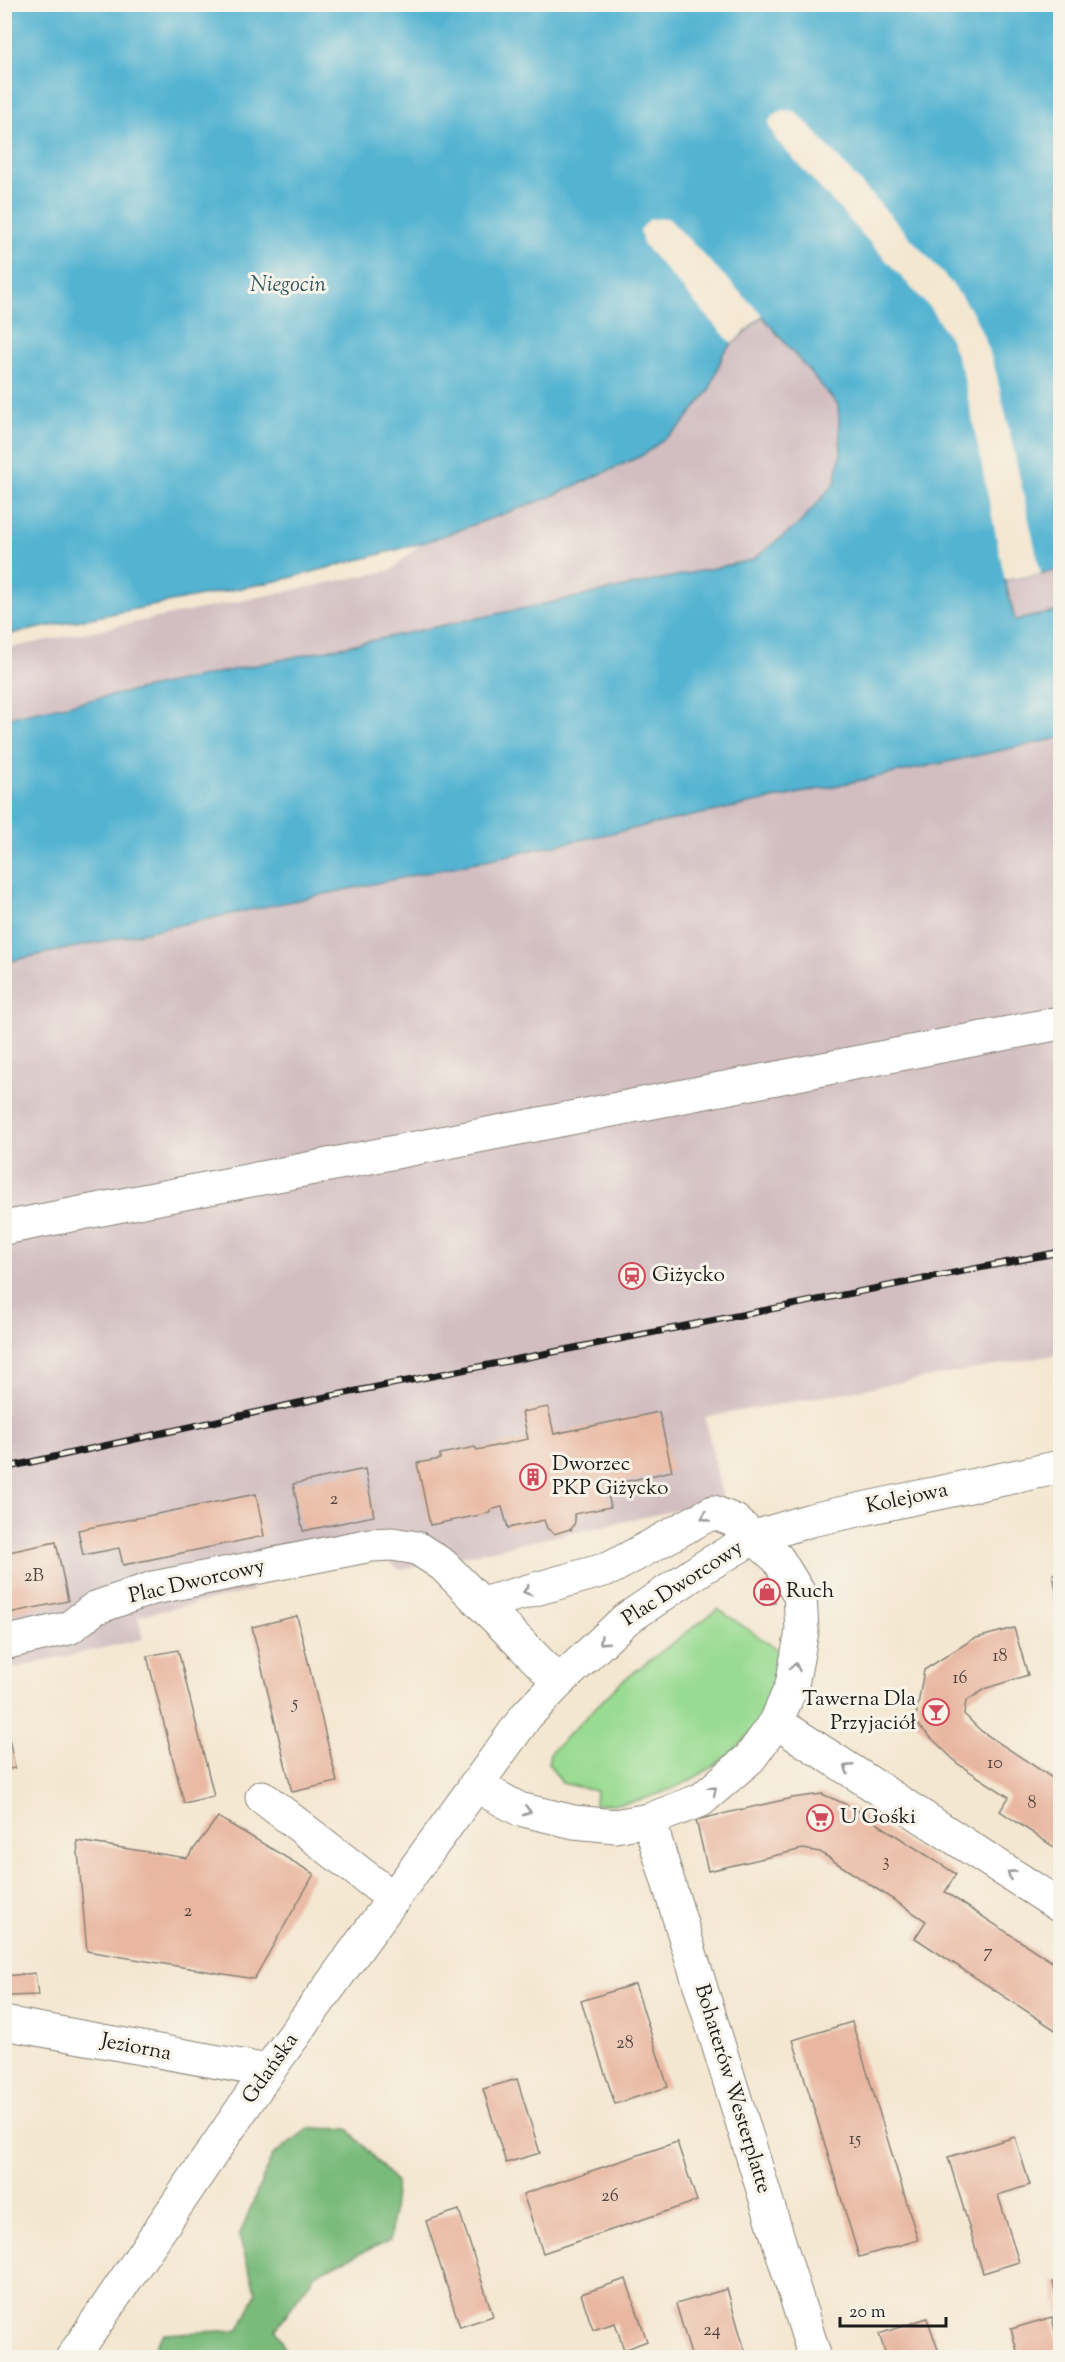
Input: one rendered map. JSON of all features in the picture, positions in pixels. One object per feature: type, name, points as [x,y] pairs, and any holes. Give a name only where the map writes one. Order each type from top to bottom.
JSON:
[{"type":"street","points":[[4,1228],[1060,1023]]},
{"type":"street","name":"Kolejowa","points":[[755,1538],[811,1520],[1060,1467]]},
{"type":"street","points":[[482,1604],[611,1568],[713,1512],[735,1521],[755,1538]]},
{"type":"street","name":"Plac Dworcowy","points":[[755,1538],[778,1559],[800,1594],[802,1631],[792,1685],[776,1722],[750,1758],[701,1800],[649,1821],[615,1826],[574,1822],[519,1809],[476,1785],[528,1715],[558,1682],[625,1620],[704,1567],[755,1538]]},
{"type":"street","name":"Plac Dworcowy","points":[[4,1643],[69,1628],[95,1608],[153,1588],[371,1545],[392,1544],[417,1548],[442,1565],[558,1682]]},
{"type":"street","points":[[776,1722],[1060,1906]]},
{"type":"street","name":"Gdańska","points":[[72,2358],[268,2071],[476,1785]]},
{"type":"street","points":[[262,1797],[394,1899]]},
{"type":"street","name":"Bohaterów Westerplatte","points":[[649,1821],[814,2358]]},
{"type":"street","name":"Jeziorna","points":[[4,2023],[268,2071]]},
{"type":"shaded area","points":[[925,191],[1060,433],[1060,1354],[705,1417],[723,1500],[400,1570],[381,1556],[251,1583],[252,1591],[138,1616],[143,1639],[5,1670],[4,649],[392,570],[656,322]]},
{"type":"green space","points":[[718,1609],[780,1651],[773,1696],[761,1719],[744,1740],[723,1759],[699,1775],[646,1798],[620,1803],[595,1804],[596,1791],[562,1783],[548,1763],[550,1753],[621,1682]]},
{"type":"green space","points":[[309,2128],[348,2129],[396,2182],[390,2240],[315,2274],[276,2329],[288,2357],[148,2357],[164,2334],[239,2330],[256,2293],[239,2236],[272,2156]]},
{"type":"water","name":"Niegocin","points":[[5,5],[1060,5],[1060,570],[1005,580],[1015,620],[1060,611],[1060,738],[5,962],[5,718],[752,560],[798,525],[835,483],[841,453],[838,405],[762,316],[724,352],[709,391],[681,426],[643,455],[548,498],[426,542],[282,580],[5,635]]},
{"type":"pier","points":[[783,110],[794,111],[805,121],[952,284],[974,315],[988,347],[997,376],[1041,574],[1005,580],[963,373],[950,339],[930,308],[777,141],[768,124],[773,115]]},
{"type":"pier","points":[[668,218],[762,315],[732,344],[643,244],[640,230],[650,219]]},
{"type":"building","name":"Dworzec PKP Giżycko","points":[[548,1407],[554,1434],[659,1412],[672,1471],[606,1486],[611,1507],[574,1514],[575,1522],[571,1530],[554,1534],[547,1528],[544,1520],[508,1528],[502,1507],[490,1510],[490,1513],[430,1525],[417,1463],[440,1459],[440,1454],[475,1447],[477,1450],[528,1439],[522,1412]]},
{"type":"building","points":[[365,1469],[374,1516],[303,1531],[293,1484]]},
{"type":"building","points":[[256,1494],[264,1536],[123,1565],[119,1548],[83,1555],[78,1530]]},
{"type":"building","points":[[56,1542],[68,1601],[4,1614],[4,1553]]},
{"type":"building","points":[[1060,1572],[1060,1607],[1059,1607],[1053,1574]]},
{"type":"building","name":"Ruch","points":[[768,1584],[777,1589],[774,1595],[775,1603],[763,1605],[762,1598],[756,1595],[762,1585]]},
{"type":"building","points":[[297,1616],[337,1782],[292,1792],[252,1627]]},
{"type":"building","points":[[1014,1628],[1028,1675],[987,1688],[966,1701],[964,1714],[981,1731],[1060,1783],[1060,1851],[1000,1811],[1009,1797],[958,1764],[915,1722],[924,1670],[973,1639]]},
{"type":"building","points":[[178,1650],[214,1796],[184,1803],[147,1656]]},
{"type":"building","points":[[4,1734],[8,1734],[15,1768],[4,1770]]},
{"type":"building","points":[[822,1794],[850,1806],[956,1874],[945,1892],[1060,1967],[1060,2033],[915,1938],[926,1921],[820,1852],[803,1849],[708,1871],[696,1820],[792,1798]]},
{"type":"building","points":[[218,1817],[314,1874],[254,1979],[87,1951],[77,1841],[187,1858]]},
{"type":"building","points":[[35,1973],[38,1995],[9,1996],[5,1976]]},
{"type":"building","points":[[635,1984],[668,2087],[615,2104],[581,2001]]},
{"type":"building","points":[[852,2022],[918,2240],[859,2257],[793,2040]]},
{"type":"building","points":[[517,2079],[540,2153],[506,2163],[483,2089]]},
{"type":"building","points":[[1015,2137],[1030,2185],[998,2195],[1019,2262],[983,2273],[948,2157]]},
{"type":"building","points":[[677,2142],[697,2201],[543,2253],[523,2194]]},
{"type":"building","points":[[459,2210],[493,2316],[460,2327],[426,2221]]},
{"type":"building","points":[[626,2279],[647,2341],[624,2350],[615,2323],[593,2330],[581,2294]]},
{"type":"building","points":[[1060,2280],[1060,2316],[1059,2316],[1053,2282]]},
{"type":"building","points":[[727,2289],[747,2358],[692,2358],[676,2304]]},
{"type":"building","points":[[1052,2317],[1060,2354],[1048,2358],[1019,2358],[1011,2329]]},
{"type":"building","points":[[927,2318],[941,2358],[887,2358],[879,2334]]},
{"type":"railway","points":[[4,1468],[321,1398],[1060,1252]]},
{"type":"place","name":"Giżycko","points":[[632,1276]]},
{"type":"place","name":"Dworzec PKP Giżycko","points":[[533,1477]]},
{"type":"place","name":"Ruch","points":[[767,1592]]},
{"type":"place","name":"Tawerna Dla Przyjaciół","points":[[936,1712]]},
{"type":"place","name":"U Gośki","points":[[820,1818]]}]
